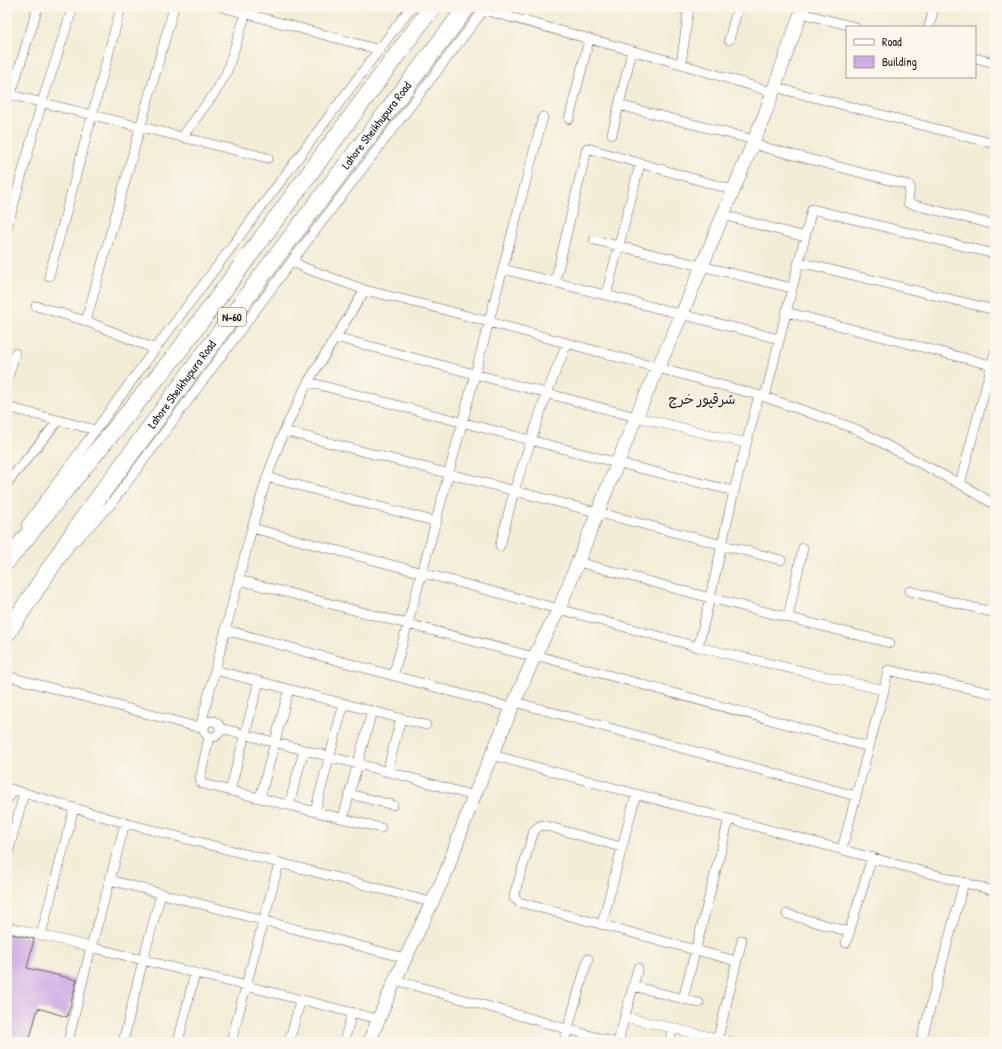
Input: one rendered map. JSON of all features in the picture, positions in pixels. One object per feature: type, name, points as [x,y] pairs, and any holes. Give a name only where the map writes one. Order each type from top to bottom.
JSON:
[{"type":"highway","name":"Lahore Sheikhupura Road","points":[[7,561],[178,352],[432,7]]},
{"type":"highway","name":"Lahore Sheikhupura Road","points":[[7,633],[82,520],[265,272],[467,7]]},
{"type":"highway","points":[[7,620],[28,601]]},
{"type":"street","points":[[38,7],[9,94],[268,158]]},
{"type":"street","points":[[7,228],[42,102],[73,7]]},
{"type":"street","points":[[49,276],[121,7]]},
{"type":"street","points":[[86,321],[174,7]]},
{"type":"street","points":[[222,7],[380,50]]},
{"type":"street","points":[[7,555],[18,536],[96,430],[411,7]]},
{"type":"street","points":[[676,7],[688,9],[681,64]]},
{"type":"street","points":[[729,40],[738,7]]},
{"type":"street","points":[[929,26],[934,7]]},
{"type":"street","points":[[55,561],[111,504],[292,261],[485,8],[589,40],[773,90],[995,144]]},
{"type":"street","points":[[369,1042],[405,958],[445,875],[474,796],[513,705],[535,656],[559,609],[636,417],[702,267],[753,142],[802,10],[852,26]]},
{"type":"street","points":[[182,137],[216,92],[226,74],[246,14]]},
{"type":"street","points":[[569,119],[589,40]]},
{"type":"street","points":[[612,134],[632,51]]},
{"type":"street","points":[[976,58],[995,63]]},
{"type":"street","points":[[619,105],[908,185],[910,187],[908,203],[995,225]]},
{"type":"street","points":[[393,676],[437,522],[488,321],[543,117]]},
{"type":"street","points":[[555,282],[587,148],[733,190]]},
{"type":"street","points":[[606,295],[640,164]]},
{"type":"street","points":[[698,648],[746,443],[779,339],[812,209],[995,254]]},
{"type":"street","points":[[723,215],[805,237]]},
{"type":"street","points":[[594,240],[792,288]]},
{"type":"street","points":[[292,261],[305,268],[365,290],[488,321],[762,396],[856,429],[960,484],[995,505]]},
{"type":"street","points":[[799,262],[995,310]]},
{"type":"street","points":[[503,269],[779,339]]},
{"type":"street","points":[[202,728],[215,670],[252,528],[267,477],[284,431],[308,382],[365,290]]},
{"type":"street","points":[[36,306],[86,321],[155,350]]},
{"type":"street","points":[[786,312],[993,365]]},
{"type":"street","points":[[335,337],[636,417],[746,443]]},
{"type":"street","points":[[500,546],[514,491],[547,393],[567,343]]},
{"type":"street","points":[[960,484],[993,365],[995,352]]},
{"type":"street","points":[[7,381],[15,353]]},
{"type":"street","points":[[308,382],[618,463],[734,491]]},
{"type":"street","points":[[7,407],[96,430]]},
{"type":"street","points":[[7,483],[59,420]]},
{"type":"street","points":[[284,431],[781,560]]},
{"type":"street","points":[[267,477],[437,522]]},
{"type":"street","points":[[252,528],[559,609],[698,648],[884,690]]},
{"type":"street","points":[[788,617],[803,548]]},
{"type":"street","points":[[578,562],[710,598],[890,643]]},
{"type":"street","points":[[239,580],[408,625],[535,656],[869,747]]},
{"type":"street","points":[[910,591],[995,613]]},
{"type":"street","points":[[226,630],[393,676],[513,705],[856,796]]},
{"type":"street","points":[[215,670],[426,725]]},
{"type":"street","points":[[842,849],[888,670],[995,694]]},
{"type":"street","points":[[7,676],[202,728],[209,737],[213,738],[219,735],[220,728]]},
{"type":"street","points":[[230,791],[259,681]]},
{"type":"street","points":[[260,798],[289,689]]},
{"type":"street","points":[[315,811],[344,703]]},
{"type":"street","points":[[343,818],[372,711]]},
{"type":"street","points":[[387,772],[401,718]]},
{"type":"street","points":[[202,728],[207,723],[213,721],[219,725],[220,728],[357,763],[474,796]]},
{"type":"street","points":[[209,737],[200,779],[201,782],[230,791],[381,828]]},
{"type":"street","points":[[289,805],[304,750]]},
{"type":"street","points":[[492,755],[995,891]]},
{"type":"street","points":[[7,800],[10,789],[125,823],[431,902]]},
{"type":"street","points":[[7,857],[24,793]]},
{"type":"street","points":[[349,794],[393,804]]},
{"type":"street","points":[[602,924],[636,794]]},
{"type":"street","points":[[40,935],[74,808]]},
{"type":"street","points":[[683,999],[730,819]]},
{"type":"street","points":[[68,1042],[91,947],[125,823]]},
{"type":"street","points":[[621,847],[544,825],[538,827],[534,831],[514,895],[516,900],[736,961]]},
{"type":"street","points":[[846,943],[872,857]]},
{"type":"street","points":[[231,1042],[279,863]]},
{"type":"street","points":[[110,880],[405,958]]},
{"type":"street","points":[[921,1042],[964,882]]},
{"type":"street","points":[[123,1042],[161,894]]},
{"type":"street","points":[[787,914],[850,932]]},
{"type":"street","points":[[7,927],[378,1019]]},
{"type":"street","points":[[717,1040],[742,940]]},
{"type":"street","points":[[564,1042],[588,959]]},
{"type":"street","points":[[618,1042],[638,968]]},
{"type":"street","points":[[178,1042],[195,973]]},
{"type":"street","points":[[395,980],[613,1042]]},
{"type":"street","points":[[633,986],[699,1003]]},
{"type":"street","points":[[289,1042],[301,999]]},
{"type":"street","points":[[344,1042],[352,1012]]},
{"type":"street","points":[[625,1017],[717,1040],[732,1042]]},
{"type":"street","points":[[670,1042],[672,1028]]},
{"type":"building","points":[[7,933],[34,939],[27,968],[77,980],[67,1017],[38,1008],[29,1042],[7,1042]]},
{"type":"district","name":"شرقپور خرچ","points":[[702,399]]}]
